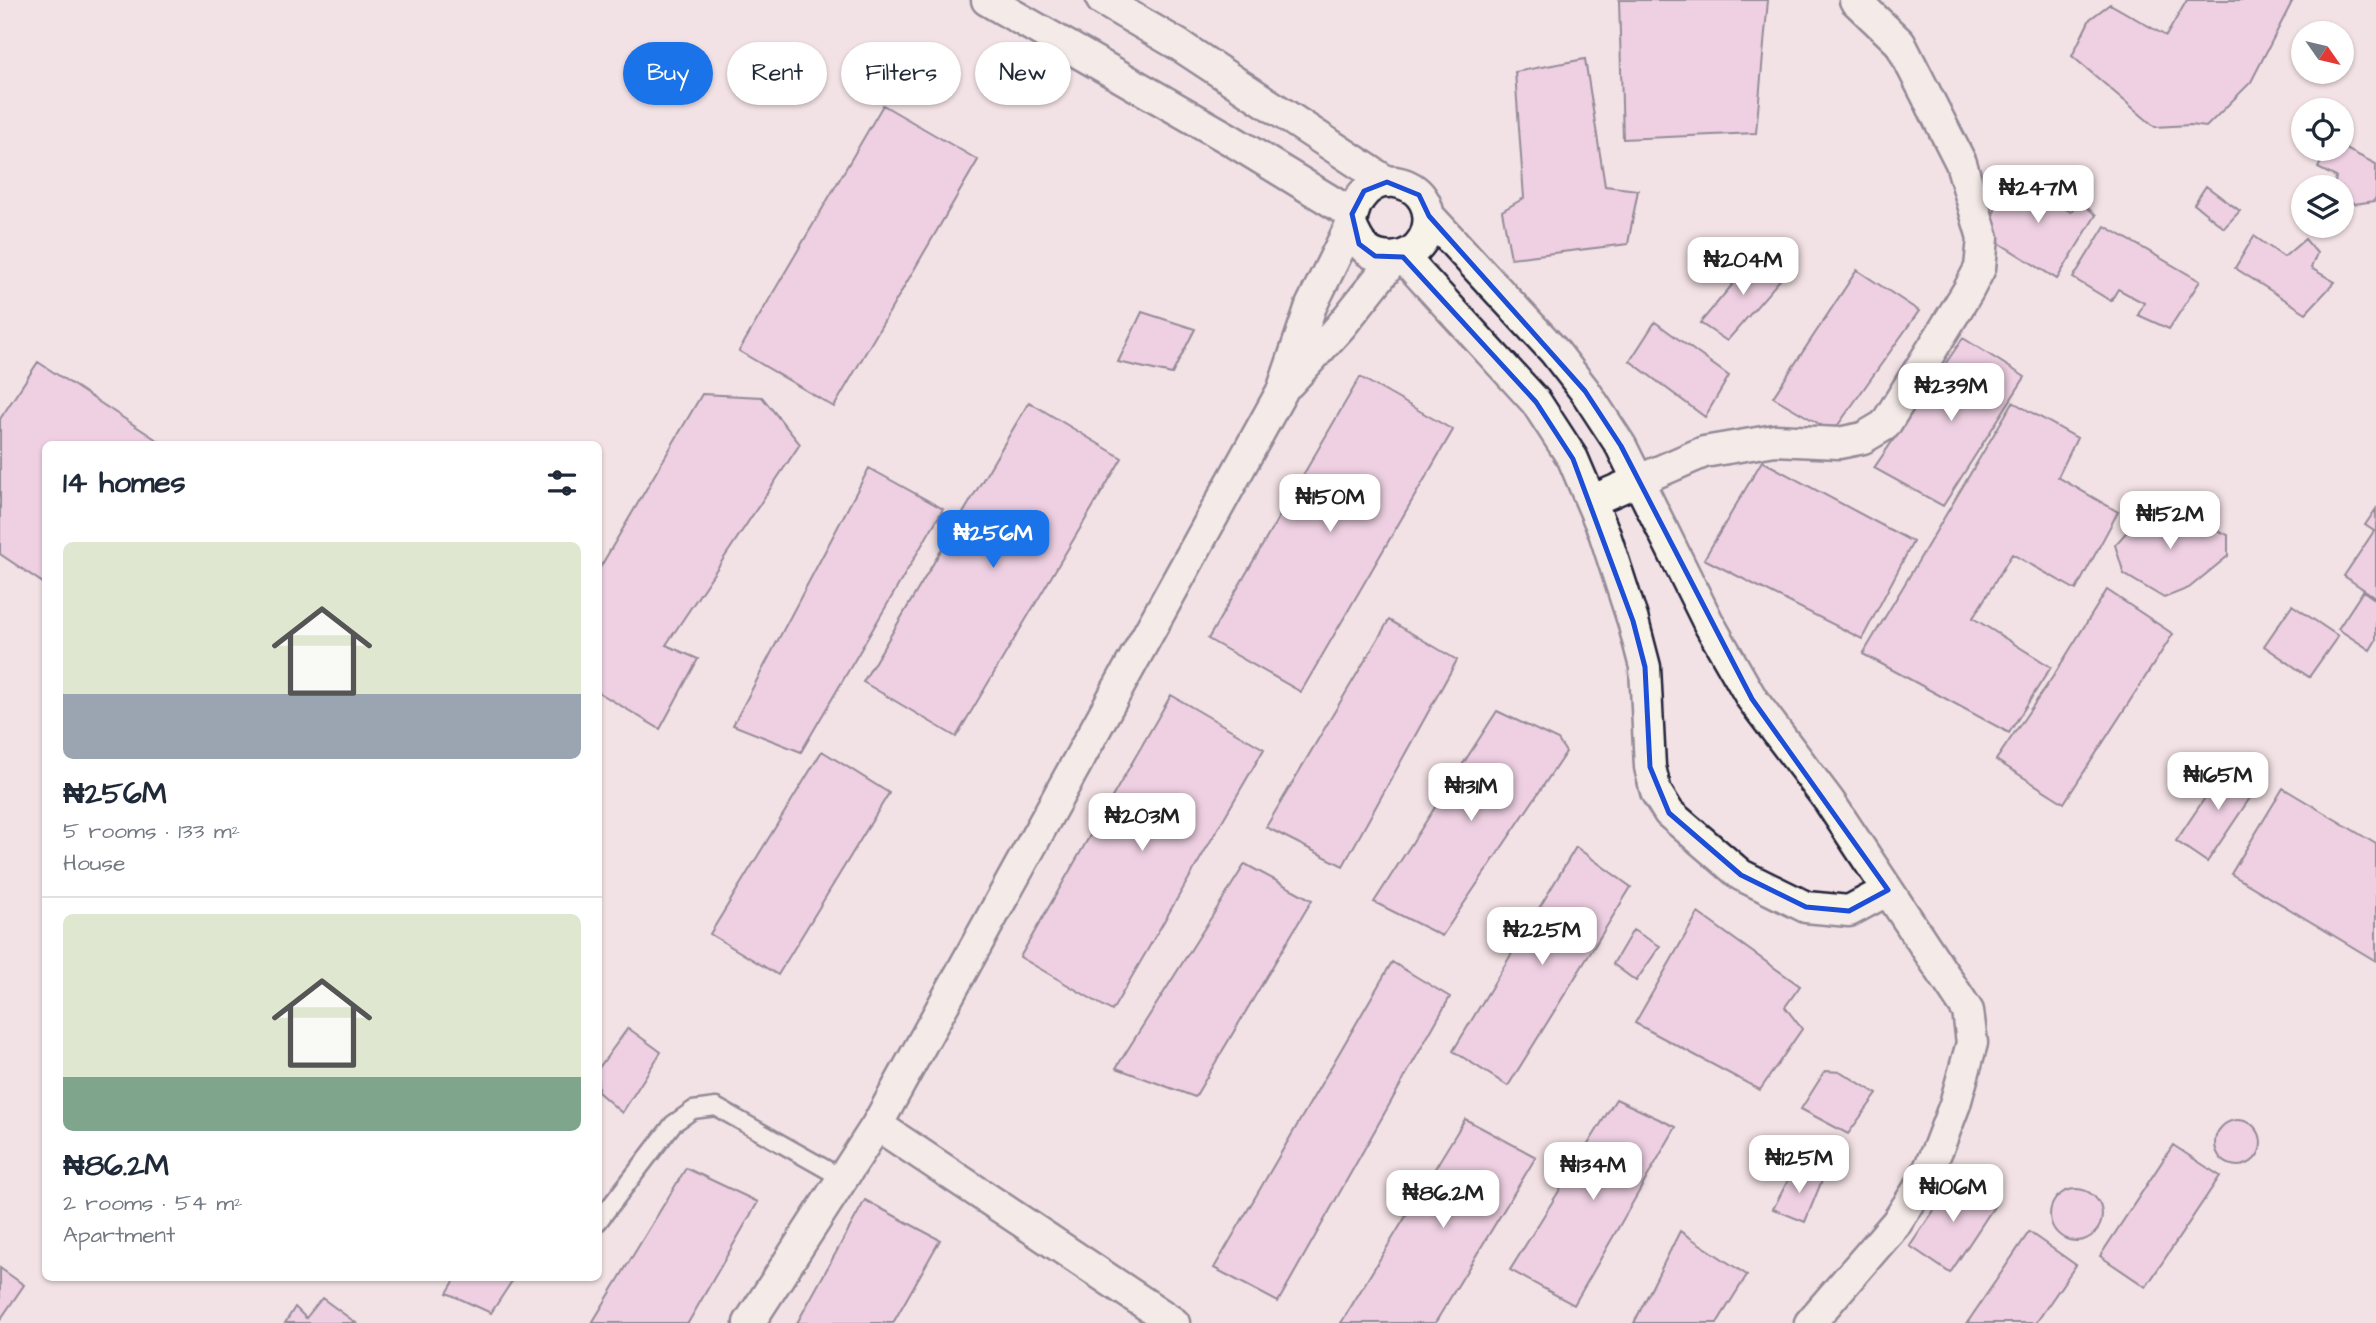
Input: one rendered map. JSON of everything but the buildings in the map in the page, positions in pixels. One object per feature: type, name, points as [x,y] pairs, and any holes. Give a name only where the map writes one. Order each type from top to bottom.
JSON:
[{"type":"street","points":[[987,0],[1231,140],[1352,219],[1359,244],[1375,256],[1398,258],[1536,402],[1573,459],[1604,531],[1636,632],[1645,667],[1650,767],[1656,792],[1669,813],[1741,875],[1806,907],[1849,911],[1888,890]]},
{"type":"street","points":[[1102,0],[1179,44],[1387,181],[1410,187],[1426,205],[1428,229],[1423,241],[1414,251],[1398,258],[1282,391]]},
{"type":"street","points":[[1591,501],[1704,452],[1775,440],[1839,443],[1863,438],[1885,425],[1968,291],[1980,268],[1983,238],[1961,163],[1900,43],[1856,0]]},
{"type":"street","points":[[749,1323],[877,1125],[1282,391],[1311,306],[1352,219],[1356,202],[1364,191],[1387,181]]},
{"type":"street","points":[[1429,216],[1554,351],[1585,391],[1621,446],[1709,624],[1752,699],[1829,801],[1968,1010],[1972,1044],[1955,1104],[1923,1182],[1897,1222],[1810,1323]]},
{"type":"street","points":[[877,1125],[1174,1323]]},
{"type":"lane","points":[[602,1217],[673,1124],[692,1110],[716,1107],[842,1178]]},
{"type":"highlighted area","points":[[1387,182],[1419,195],[1429,216],[1585,391],[1621,446],[1752,699],[1888,890],[1849,911],[1806,907],[1741,875],[1669,813],[1650,767],[1645,667],[1633,621],[1573,459],[1536,402],[1403,257],[1375,256],[1359,244],[1352,214],[1364,191]]}]
